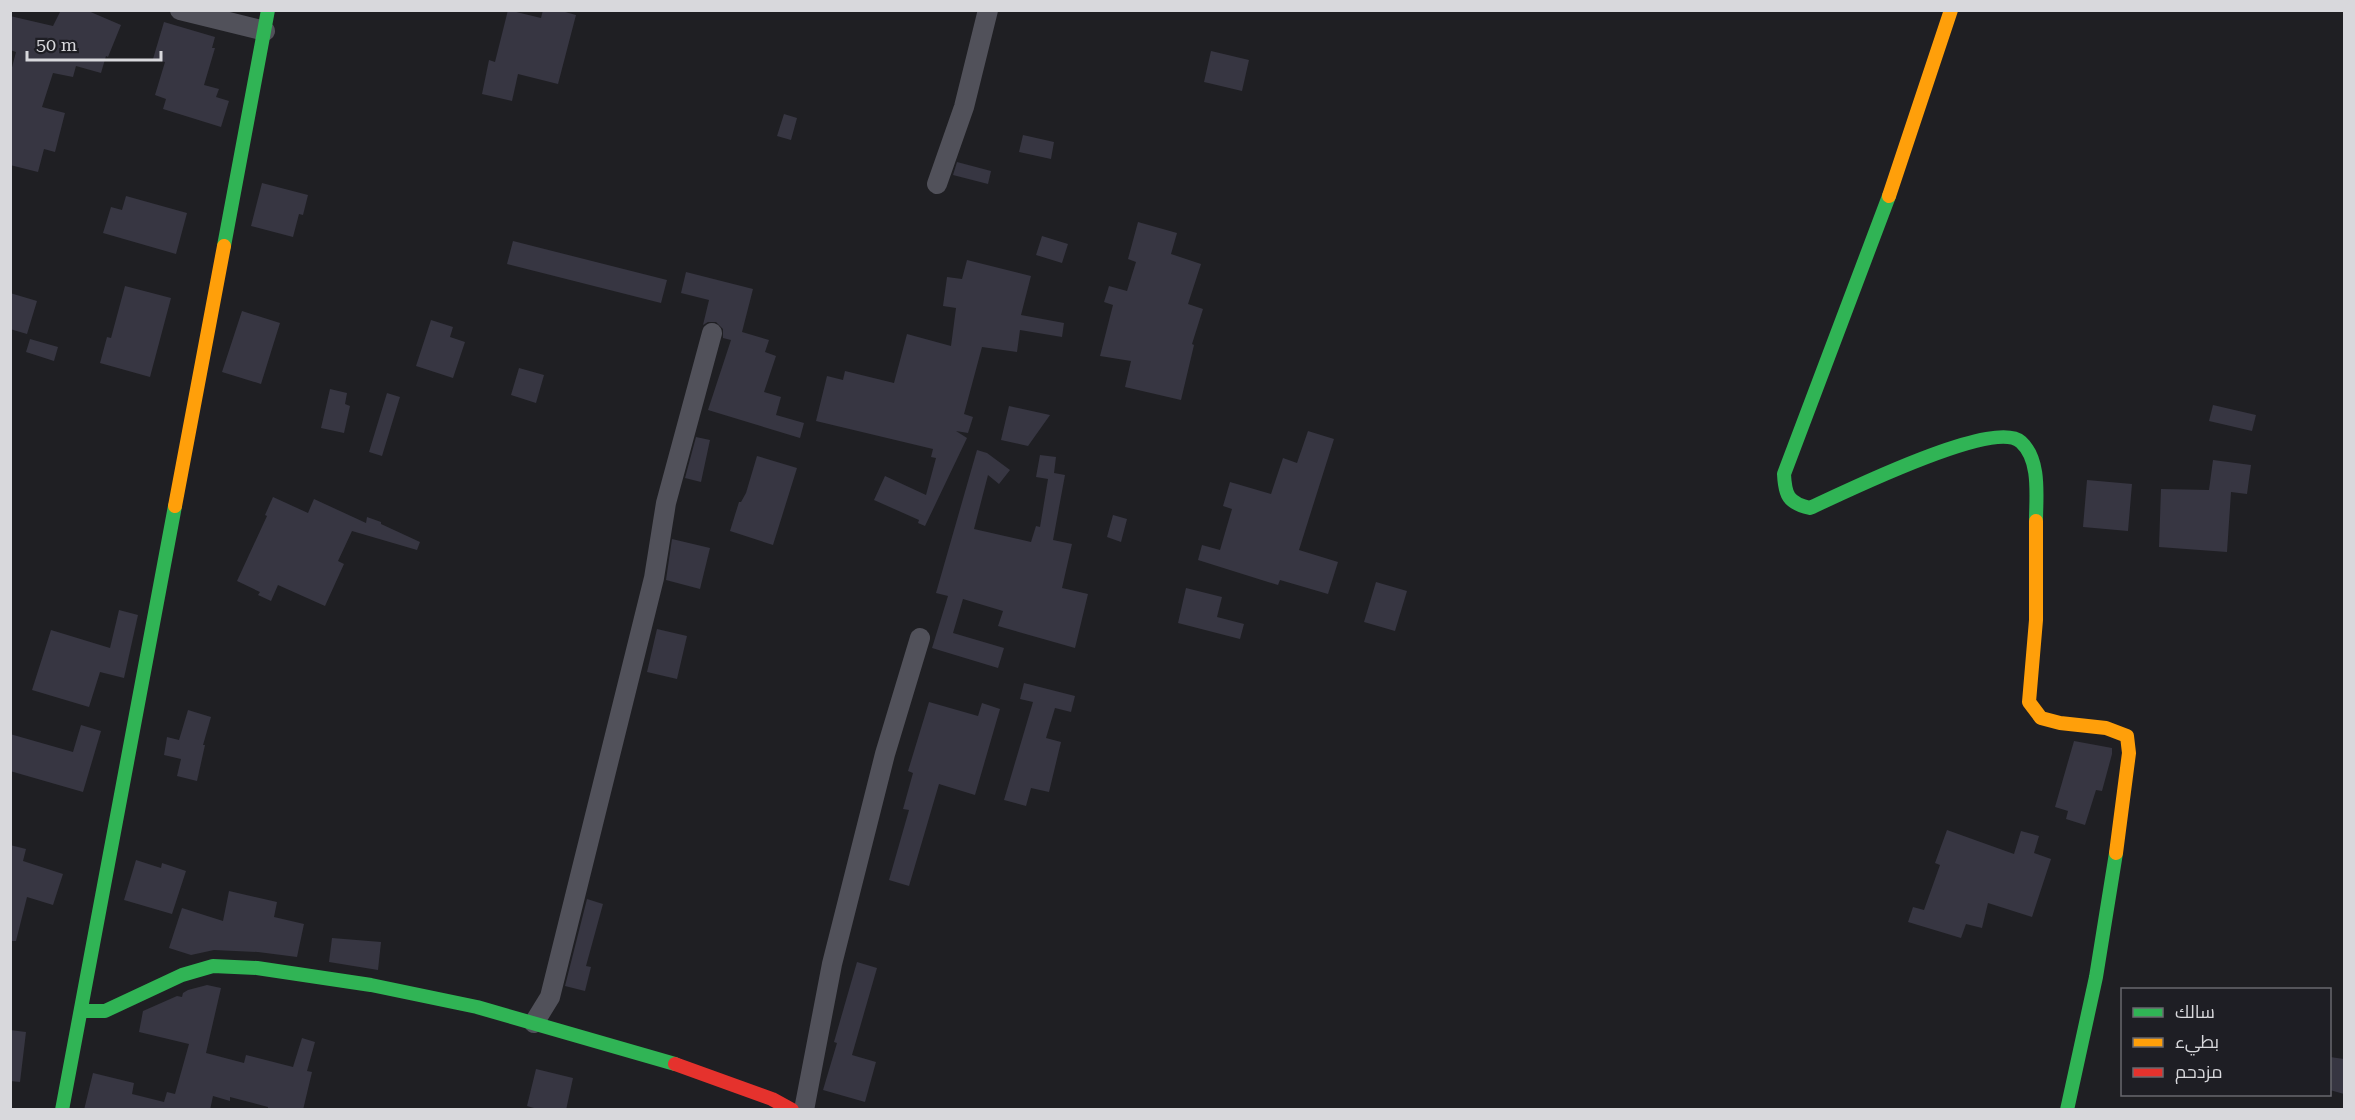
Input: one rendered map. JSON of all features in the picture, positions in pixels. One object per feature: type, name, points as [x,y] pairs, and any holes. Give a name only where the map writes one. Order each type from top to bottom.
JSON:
[{"type":"street","points":[[180,10],[265,31]]},
{"type":"street","points":[[62,1110],[268,10]]},
{"type":"street","points":[[937,184],[964,107],[988,10]]},
{"type":"street","points":[[1951,10],[1887,204],[1784,474],[1785,492],[1796,505],[1810,508],[1919,460],[1980,439],[2010,435],[2024,443],[2033,460],[2036,482],[2036,620],[2029,702],[2042,718],[2060,723],[2106,728],[2127,736],[2129,753],[2117,857],[2103,942],[2088,1025],[2067,1110]]},
{"type":"street","points":[[534,1023],[550,997],[654,578],[666,503],[712,333]]},
{"type":"street","points":[[804,1110],[832,964],[885,754],[920,638]]},
{"type":"street","points":[[81,1011],[105,1011],[182,975],[213,966],[257,968],[371,985],[477,1007],[690,1068],[772,1099],[792,1110]]},
{"type":"building","points":[[61,10],[86,10],[121,25],[108,57],[106,56],[101,73],[76,66],[73,77],[53,73],[42,107],[65,113],[55,152],[44,149],[38,172],[10,165],[10,75],[16,52],[10,50],[10,16],[53,26]]},
{"type":"building","points":[[508,10],[541,18],[543,10],[558,10],[576,15],[558,84],[518,74],[512,101],[482,94],[489,60],[495,62]]},
{"type":"building","points":[[164,22],[215,37],[212,48],[215,48],[204,85],[219,89],[216,97],[229,101],[221,127],[163,109],[166,99],[155,95],[165,62],[153,59]]},
{"type":"building","points":[[1211,51],[1249,60],[1242,91],[1204,82]]},
{"type":"building","points":[[784,114],[797,118],[791,140],[777,136]]},
{"type":"building","points":[[1023,135],[1054,142],[1051,159],[1019,152]]},
{"type":"building","points":[[957,162],[991,171],[988,184],[953,175]]},
{"type":"building","points":[[262,183],[308,195],[303,215],[299,214],[293,237],[251,226]]},
{"type":"building","points":[[126,196],[187,213],[176,254],[103,233],[111,207],[122,210]]},
{"type":"building","points":[[1138,222],[1177,233],[1171,254],[1201,264],[1188,304],[1203,309],[1192,344],[1194,345],[1181,400],[1125,387],[1131,361],[1100,356],[1113,305],[1104,302],[1109,286],[1127,291],[1136,262],[1128,259]]},
{"type":"building","points":[[1042,236],[1068,244],[1062,263],[1036,255]]},
{"type":"building","points":[[513,241],[667,280],[661,303],[507,264]]},
{"type":"building","points":[[967,260],[1031,276],[1021,315],[1064,323],[1062,337],[1020,330],[1017,352],[982,347],[964,414],[973,417],[968,433],[956,431],[967,438],[925,526],[918,523],[919,520],[874,500],[885,476],[926,495],[936,458],[931,457],[933,449],[816,421],[827,376],[843,380],[845,371],[894,383],[907,334],[951,346],[956,308],[943,306],[947,277],[962,279]]},
{"type":"building","points":[[686,272],[753,289],[742,332],[769,340],[765,352],[776,356],[764,392],[781,397],[776,415],[804,423],[800,438],[708,410],[731,340],[723,338],[723,329],[716,322],[703,325],[709,300],[681,293]]},
{"type":"building","points":[[125,286],[171,298],[150,377],[100,363],[107,337],[111,338]]},
{"type":"building","points":[[10,293],[37,301],[27,334],[10,329]]},
{"type":"building","points":[[242,311],[280,323],[261,384],[222,372]]},
{"type":"building","points":[[431,320],[453,327],[450,337],[465,342],[453,378],[416,366]]},
{"type":"building","points":[[30,339],[58,347],[54,361],[26,352]]},
{"type":"building","points":[[519,368],[544,375],[536,403],[511,395]]},
{"type":"building","points":[[330,389],[347,393],[345,404],[350,406],[344,433],[321,428]]},
{"type":"building","points":[[387,393],[400,397],[382,456],[369,452]]},
{"type":"building","points":[[2213,405],[2256,415],[2252,431],[2209,421]]},
{"type":"building","points":[[1009,406],[1050,415],[1028,446],[1001,440]]},
{"type":"building","points":[[1308,431],[1334,439],[1299,550],[1338,562],[1328,594],[1280,580],[1278,585],[1198,560],[1202,545],[1220,550],[1232,509],[1223,506],[1230,482],[1271,494],[1283,458],[1297,463]]},
{"type":"building","points":[[696,437],[710,440],[701,482],[685,478]]},
{"type":"building","points":[[977,450],[987,453],[1010,470],[999,484],[988,475],[974,529],[1031,542],[1036,526],[1040,527],[1048,479],[1036,477],[1040,455],[1056,457],[1054,473],[1065,475],[1053,540],[1072,544],[1062,588],[1088,594],[1075,648],[998,626],[1003,611],[963,599],[953,633],[1004,648],[998,668],[932,648],[948,596],[936,593]]},
{"type":"building","points":[[757,456],[797,468],[773,545],[730,531],[739,502],[746,493]]},
{"type":"building","points":[[2213,460],[2251,465],[2247,494],[2231,492],[2227,552],[2159,547],[2161,489],[2209,490]]},
{"type":"building","points":[[2087,480],[2132,484],[2128,531],[2083,527]]},
{"type":"building","points":[[273,497],[308,513],[314,499],[366,523],[367,517],[381,522],[420,542],[417,550],[352,531],[338,561],[344,564],[325,606],[278,585],[271,601],[258,595],[260,592],[237,581],[267,516],[265,515]]},
{"type":"building","points":[[1113,515],[1127,519],[1121,542],[1107,537]]},
{"type":"building","points":[[672,539],[710,548],[700,589],[666,580]]},
{"type":"building","points":[[1376,582],[1407,591],[1395,631],[1364,622]]},
{"type":"building","points":[[1186,588],[1222,597],[1217,617],[1244,624],[1240,639],[1178,623]]},
{"type":"building","points":[[119,610],[138,615],[124,678],[100,672],[89,707],[32,690],[51,630],[110,648]]},
{"type":"building","points":[[657,629],[687,636],[677,679],[647,672]]},
{"type":"building","points":[[1024,683],[1075,696],[1071,712],[1055,708],[1046,738],[1061,742],[1049,792],[1031,788],[1026,806],[1004,800],[1033,702],[1020,699]]},
{"type":"building","points":[[929,702],[978,716],[982,703],[1000,709],[975,795],[939,784],[909,886],[889,880],[909,810],[903,809],[913,773],[908,771]]},
{"type":"building","points":[[188,710],[211,717],[203,745],[205,745],[197,781],[177,776],[181,759],[164,755],[167,737],[179,740]]},
{"type":"building","points":[[81,725],[101,731],[83,792],[10,771],[10,734],[73,752]]},
{"type":"building","points":[[2074,741],[2112,748],[2102,791],[2096,790],[2085,825],[2066,819],[2068,811],[2055,807]]},
{"type":"building","points":[[1947,830],[2014,854],[2021,831],[2039,836],[2034,853],[2051,859],[2032,917],[1988,903],[1982,928],[1966,924],[1961,938],[1908,922],[1913,907],[1924,910],[1940,865],[1935,863]]},
{"type":"building","points":[[10,845],[26,849],[23,861],[63,874],[53,905],[27,897],[16,941],[10,941]]},
{"type":"building","points":[[136,860],[161,868],[162,863],[186,871],[172,914],[124,900]]},
{"type":"building","points":[[229,891],[277,902],[274,917],[304,924],[297,957],[214,950],[191,955],[169,948],[182,908],[223,921]]},
{"type":"building","points":[[587,899],[603,904],[586,966],[591,967],[585,991],[565,986]]},
{"type":"building","points":[[332,938],[381,942],[378,970],[329,962]]},
{"type":"building","points":[[857,962],[877,968],[852,1055],[876,1062],[865,1102],[823,1090]]},
{"type":"building","points":[[207,985],[221,988],[206,1053],[244,1063],[246,1055],[293,1067],[302,1038],[315,1042],[307,1071],[312,1072],[303,1110],[268,1110],[268,1107],[230,1097],[230,1101],[213,1096],[210,1110],[84,1110],[93,1073],[134,1083],[132,1094],[164,1102],[167,1092],[175,1094],[189,1044],[139,1032],[143,1011],[177,996],[182,997],[183,993],[188,990]]},
{"type":"building","points":[[10,1030],[26,1032],[20,1082],[10,1081]]},
{"type":"building","points":[[2331,1057],[2344,1059],[2344,1094],[2331,1090]]},
{"type":"building","points":[[536,1069],[573,1078],[566,1110],[541,1110],[527,1106]]},
{"type":"traffic: fast","points":[[224,246],[268,10]]},
{"type":"traffic: fast","points":[[1889,196],[1784,474],[1787,493],[1792,501],[1810,508],[1884,474],[1951,448],[1981,440],[2006,437],[2021,442],[2032,459],[2037,490],[2036,521]]},
{"type":"traffic: fast","points":[[62,1110],[175,506]]},
{"type":"traffic: fast","points":[[2067,1110],[2096,977],[2116,853]]},
{"type":"traffic: fast","points":[[81,1011],[105,1011],[182,975],[213,966],[257,968],[371,985],[477,1007],[675,1064]]},
{"type":"traffic: slow","points":[[1889,196],[1951,10]]},
{"type":"traffic: slow","points":[[175,506],[224,246]]},
{"type":"traffic: slow","points":[[2036,521],[2036,620],[2029,702],[2041,718],[2060,723],[2106,728],[2127,736],[2129,753],[2116,853]]},
{"type":"traffic: jam","points":[[675,1064],[772,1099],[792,1110]]}]
